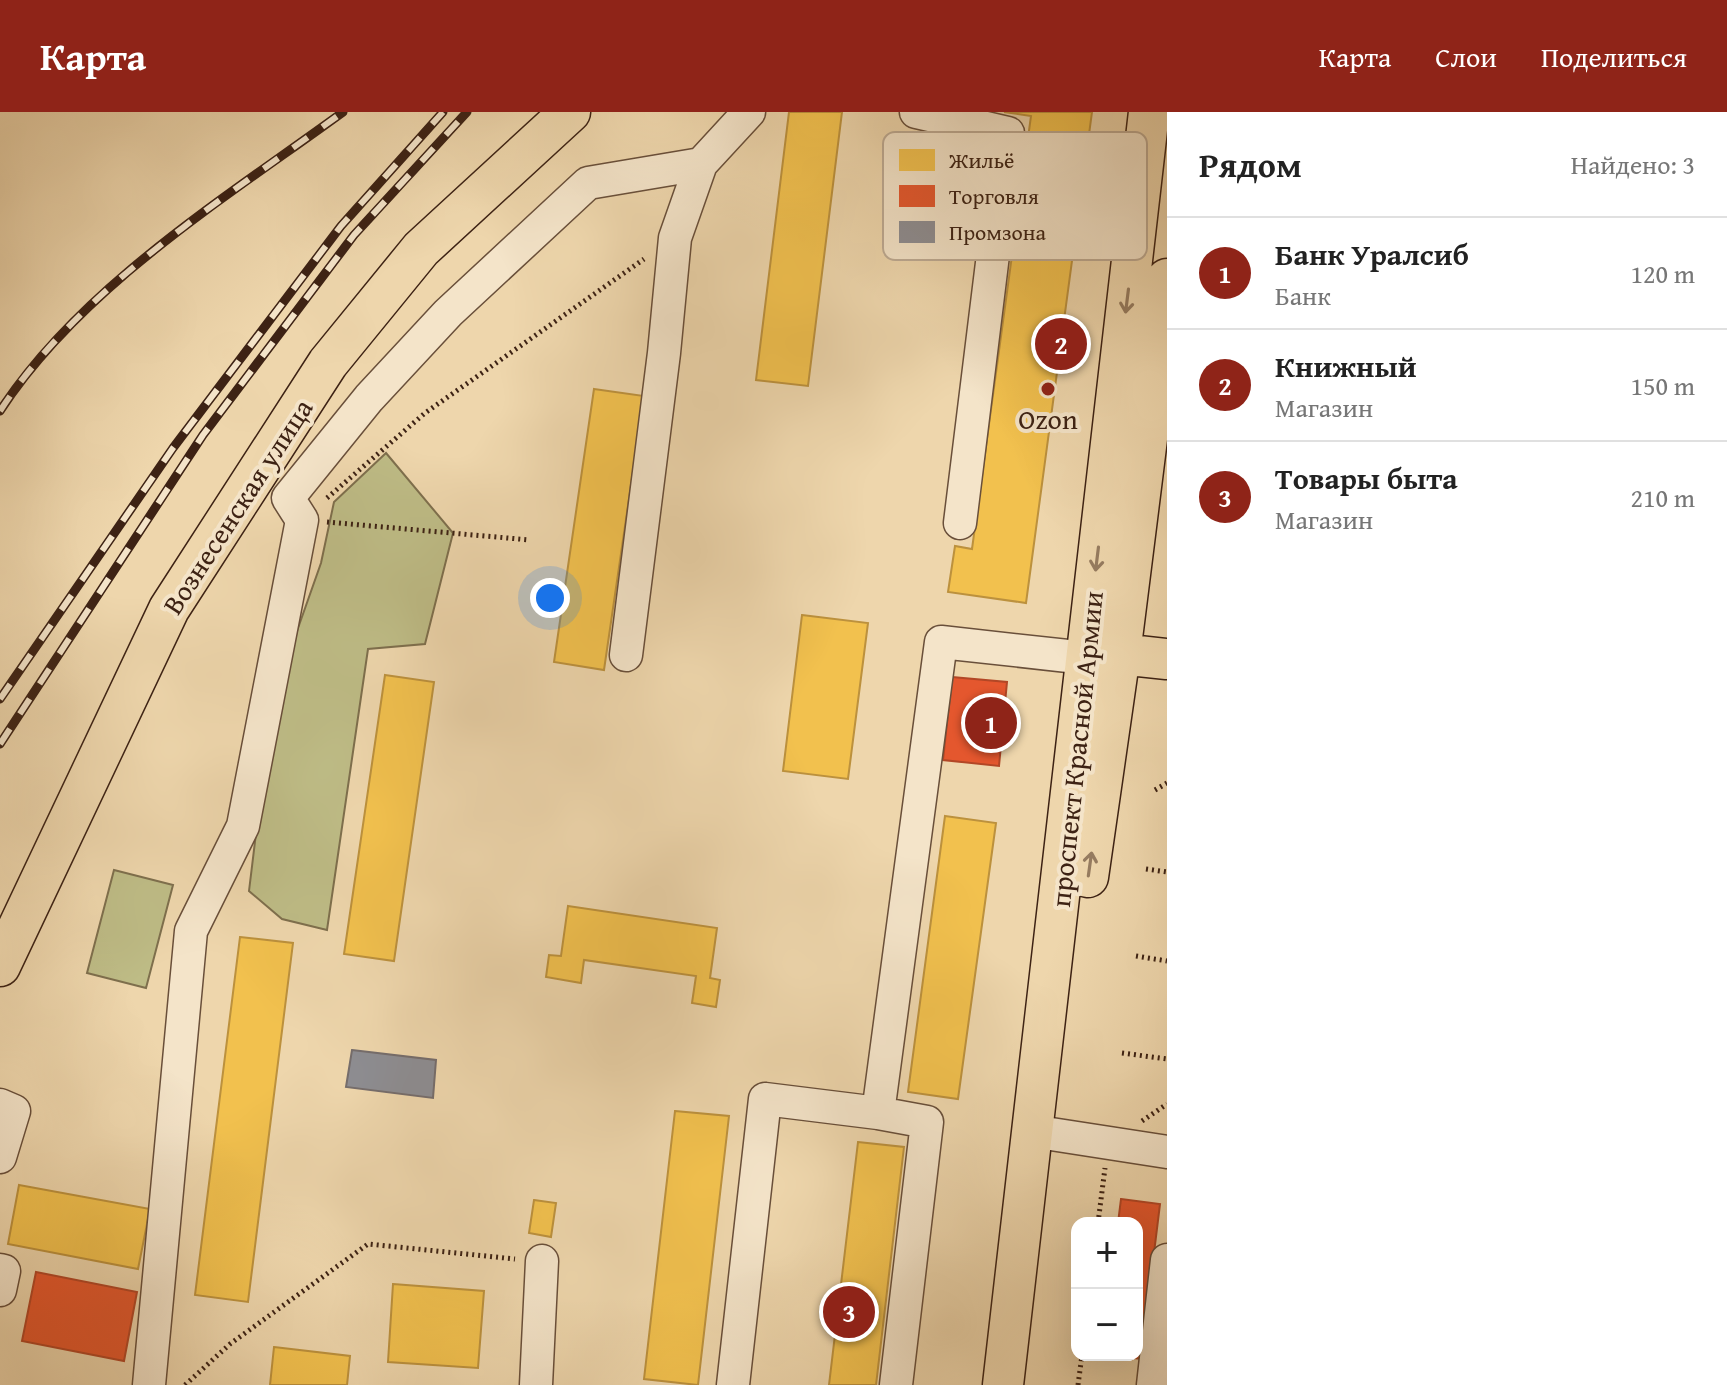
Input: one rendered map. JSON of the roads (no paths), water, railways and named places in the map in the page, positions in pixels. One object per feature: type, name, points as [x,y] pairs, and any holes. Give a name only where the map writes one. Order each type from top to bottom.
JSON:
[{"type":"main road","name":"Вознесенская улица","points":[[0,966],[169,609],[328,363],[421,249],[570,112]]},
{"type":"main road","name":"проспект Красной Армии","points":[[1147,136],[1149,112]]},
{"type":"main road","name":"проспект Красной Армии","points":[[1021,1385],[1103,656],[1136,260]]},
{"type":"main road","name":"проспект Красной Армии","points":[[1003,1385],[1103,656],[1162,368],[1167,279]]},
{"type":"main road","points":[[1103,656],[1167,659]]},
{"type":"lane","points":[[626,655],[664,353],[675,238],[701,164],[749,112]]},
{"type":"lane","points":[[916,112],[1004,132]]},
{"type":"lane","points":[[149,1385],[191,931],[243,826],[295,509],[369,398],[448,313],[588,183],[701,164]]},
{"type":"lane","points":[[960,523],[992,260]]},
{"type":"lane","points":[[254,477],[295,509]]},
{"type":"lane","points":[[878,1113],[941,642],[1103,656]]},
{"type":"lane","points":[[733,1385],[765,1099],[927,1122],[896,1385]]},
{"type":"lane","points":[[0,1105],[14,1111],[0,1157]]},
{"type":"lane","points":[[1051,1134],[1167,1152]]},
{"type":"lane","points":[[1153,1385],[1167,1260]]},
{"type":"lane","points":[[536,1385],[542,1261]]},
{"type":"lane","points":[[0,1270],[4,1271],[0,1290]]},
{"type":"railway","points":[[0,411],[33,366],[71,324],[113,285],[204,212],[343,112]]},
{"type":"railway","points":[[0,699],[173,448],[341,226],[443,112]]},
{"type":"railway","points":[[0,744],[203,435],[354,235],[467,112]]},
{"type":"place","name":"Книжный","points":[[1061,344]]},
{"type":"place","name":"Ozon","points":[[1048,389]]},
{"type":"place","name":"Банк Уралсиб","points":[[991,723]]},
{"type":"place","name":"Товары быта","points":[[849,1312]]}]
